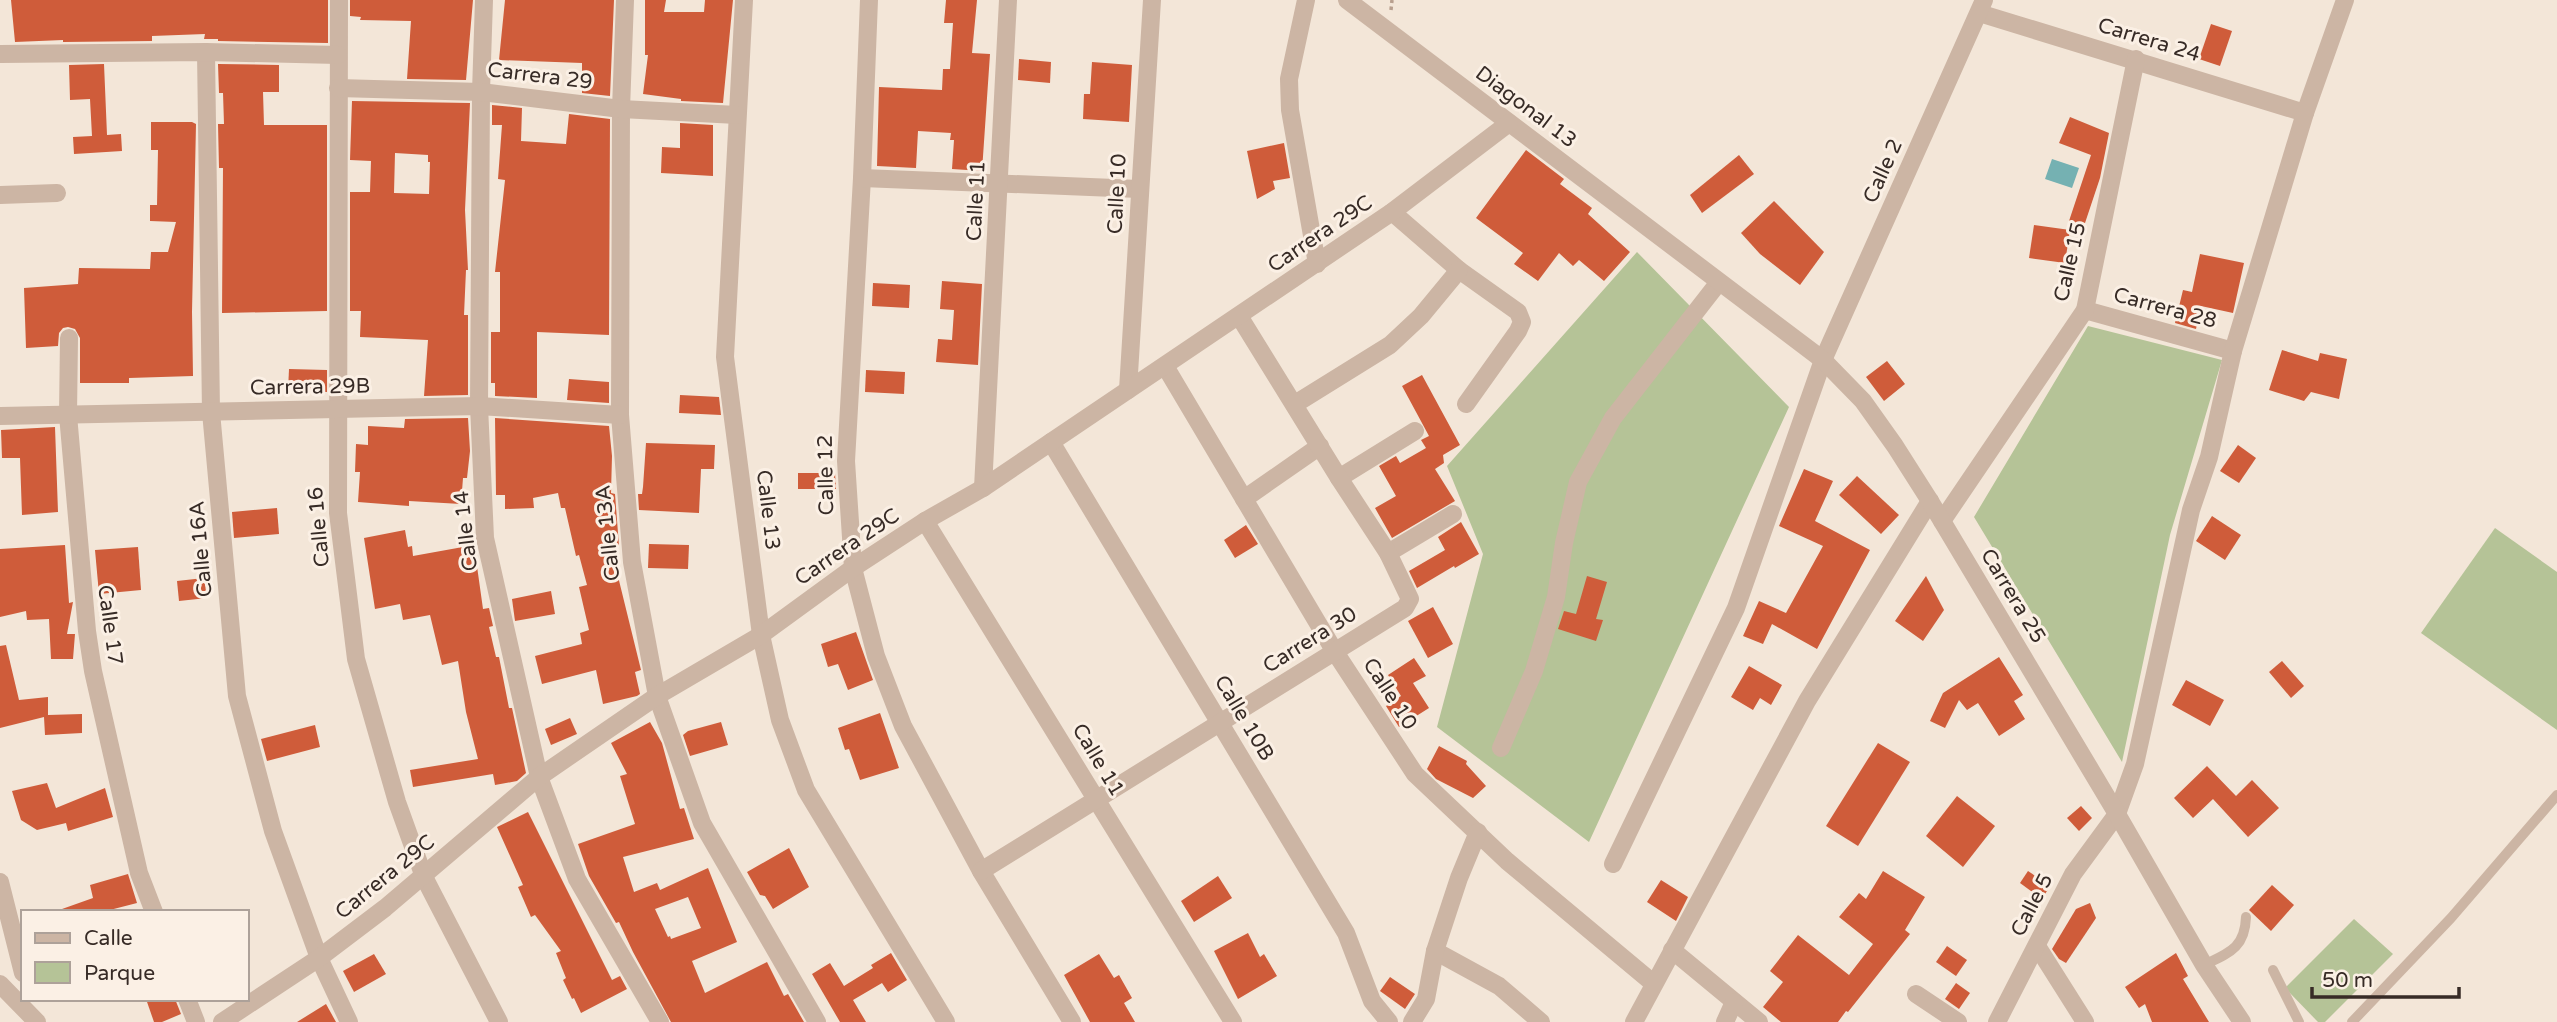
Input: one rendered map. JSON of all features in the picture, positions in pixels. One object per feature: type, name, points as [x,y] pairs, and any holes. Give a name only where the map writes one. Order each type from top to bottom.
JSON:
[{"type":"street","name":"Calle 16","points":[[339,0],[338,513],[356,659],[397,802],[424,877],[499,1022]]},
{"type":"street","name":"Calle 14","points":[[484,0],[479,406],[485,538],[538,778],[577,878],[660,1022]]},
{"type":"street","name":"Calle 13A","points":[[625,0],[621,109],[620,415],[632,562],[657,696],[702,823],[817,1022]]},
{"type":"street","name":"Calle 13","points":[[744,0],[725,357],[761,635],[780,720],[806,790],[946,1022]]},
{"type":"street","name":"Calle 12","points":[[869,0],[846,461],[853,568],[876,656],[902,726],[981,871],[1072,1022]]},
{"type":"street","name":"Calle 11","points":[[983,488],[1008,0]]},
{"type":"street","name":"Calle 10","points":[[1128,390],[1152,0]]},
{"type":"street","points":[[1306,0],[1289,79],[1290,110],[1317,264]]},
{"type":"street","name":"Diagonal 13","points":[[1347,0],[1678,251]]},
{"type":"street","name":"Calle 5","points":[[1997,1022],[2073,874],[2117,814],[2135,764],[2191,510],[2209,457],[2233,351],[2305,113],[2345,0]]},
{"type":"street","name":"Carrera 24","points":[[1982,6],[2305,113]]},
{"type":"street","name":"Calle 2","points":[[1613,864],[1736,608],[1823,360],[1982,6]]},
{"type":"street","points":[[0,54],[206,52],[338,55]]},
{"type":"street","name":"Calle 16A","points":[[206,52],[211,412],[237,696],[273,831],[319,958],[349,1022]]},
{"type":"street","name":"Calle 15","points":[[1942,521],[2085,310],[2136,59]]},
{"type":"street","name":"Carrera 29","points":[[338,88],[481,92],[621,109],[737,115]]},
{"type":"street","name":"Carrera 29C","points":[[222,1022],[319,958],[424,877],[538,778],[657,696],[761,635],[853,568],[925,521],[983,488],[1317,264],[1392,212],[1510,123]]},
{"type":"street","points":[[862,178],[1139,189]]},
{"type":"street","points":[[0,195],[57,193]]},
{"type":"street","points":[[1392,212],[1459,270],[1518,312],[1522,322],[1466,404]]},
{"type":"street","name":"Carrera 25","points":[[1678,251],[1823,360],[1863,401],[1930,501],[2204,965],[2242,1022]]},
{"type":"street","points":[[1295,404],[1390,345],[1421,316],[1459,270]]},
{"type":"street","points":[[1501,748],[1534,671],[1556,597],[1564,543],[1578,482],[1613,418],[1719,282]]},
{"type":"street","name":"Carrera 28","points":[[2085,310],[2233,351]]},
{"type":"street","points":[[1239,316],[1388,553],[1453,513]]},
{"type":"street","name":"Calle 17","points":[[69,338],[68,415],[82,593],[93,671],[139,873],[152,910]]},
{"type":"street","name":"Calle 10","points":[[1165,366],[1335,652],[1415,774],[1507,861],[1653,983]]},
{"type":"street","name":"Carrera 29B","points":[[0,416],[479,406],[620,415]]},
{"type":"street","points":[[1339,478],[1415,431]]},
{"type":"street","name":"Calle 10B","points":[[1051,442],[1346,933],[1372,1000],[1389,1022]]},
{"type":"street","points":[[1244,499],[1320,446]]},
{"type":"street","points":[[1634,1022],[1807,701],[1930,501]]},
{"type":"street","name":"Calle 11","points":[[925,521],[1233,1022]]},
{"type":"street","name":"Carrera 30","points":[[981,871],[1405,608],[1410,599],[1388,553]]},
{"type":"street","points":[[1412,1022],[1426,999],[1435,951],[1459,878],[1478,832]]},
{"type":"street","points":[[0,882],[21,965]]},
{"type":"street","points":[[2036,946],[2085,1022]]},
{"type":"street","points":[[1672,950],[1759,1022]]},
{"type":"street","points":[[1435,951],[1499,986],[1541,1022]]},
{"type":"street","points":[[0,984],[35,1021]]},
{"type":"street","points":[[1916,994],[1958,1022]]},
{"type":"street","points":[[30,1001],[35,1021]]},
{"type":"street","points":[[188,1001],[196,1022]]},
{"type":"street","points":[[1725,1022],[1734,1002]]},
{"type":"lane","points":[[2352,1022],[2451,918],[2557,795]]},
{"type":"lane","points":[[2204,965],[2229,953],[2240,943],[2246,932],[2246,918]]},
{"type":"lane","points":[[2273,970],[2299,1022]]},
{"type":"green space","points":[[1637,252],[1789,407],[1589,842],[1437,727],[1483,554],[1447,466]]},
{"type":"green space","points":[[2088,326],[2222,360],[2170,535],[2122,762],[1974,517]]},
{"type":"green space","points":[[2495,528],[2557,572],[2557,730],[2421,633]]},
{"type":"green space","points":[[2354,919],[2393,954],[2325,1022],[2318,1022],[2285,988]]},
{"type":"water","points":[[2052,159],[2079,168],[2072,188],[2045,179]]},
{"type":"building","points":[[11,0],[328,0],[328,43],[218,41],[204,39],[205,34],[152,36],[152,41],[15,42]]},
{"type":"building","points":[[350,0],[473,0],[466,80],[407,79],[411,21],[360,20],[361,17],[350,16]]},
{"type":"building","points":[[505,0],[614,0],[610,96],[582,93],[582,63],[499,60]]},
{"type":"building","points":[[645,0],[666,0],[664,12],[704,12],[705,0],[733,0],[723,103],[681,101],[643,94],[648,55],[645,55]]},
{"type":"building","points":[[946,0],[977,0],[972,53],[990,54],[982,171],[952,169],[954,140],[950,140],[951,133],[918,131],[916,168],[877,166],[879,87],[942,90],[943,69],[950,69],[953,23],[944,23]]},
{"type":"building","points":[[2211,24],[2232,31],[2220,66],[2199,59]]},
{"type":"building","points":[[1019,59],[1051,62],[1050,83],[1018,80]]},
{"type":"building","points":[[1092,62],[1132,65],[1129,122],[1083,119],[1084,94],[1090,94]]},
{"type":"building","points":[[104,64],[107,135],[121,134],[122,151],[74,154],[73,137],[92,136],[90,99],[70,100],[69,65]]},
{"type":"building","points":[[218,64],[279,65],[279,92],[263,92],[264,125],[327,125],[327,311],[222,313],[223,168],[219,168],[218,124],[224,124]]},
{"type":"building","points":[[352,101],[470,103],[465,210],[468,270],[464,315],[468,315],[468,395],[424,396],[428,340],[360,337],[361,311],[350,311],[350,192],[370,192],[371,161],[350,160]],"holes":[[[395,153],[428,155],[429,194],[394,193]]]},
{"type":"building","points":[[492,105],[522,108],[521,141],[566,144],[569,114],[610,119],[609,335],[537,332],[537,398],[495,396],[495,383],[491,383],[491,332],[500,332],[500,272],[495,272],[505,180],[498,179],[502,125],[492,125]]},
{"type":"building","points":[[2070,117],[2109,133],[2100,178],[2084,226],[2069,221],[2091,155],[2059,143]]},
{"type":"building","points":[[151,122],[196,124],[193,376],[129,378],[129,383],[80,383],[80,338],[75,329],[63,328],[59,333],[58,346],[26,348],[24,288],[78,284],[79,268],[150,269],[151,252],[168,252],[176,222],[150,221],[150,205],[157,205],[158,150],[151,150]]},
{"type":"building","points":[[680,123],[713,125],[713,176],[661,173],[662,147],[680,148]]},
{"type":"building","points":[[1284,143],[1290,178],[1273,181],[1275,189],[1257,199],[1247,151]]},
{"type":"building","points":[[1526,150],[1564,179],[1560,184],[1592,208],[1588,214],[1630,252],[1604,281],[1579,260],[1573,266],[1559,253],[1538,281],[1514,264],[1523,253],[1476,218]]},
{"type":"building","points":[[1739,155],[1754,174],[1702,213],[1690,195]]},
{"type":"building","points":[[1774,201],[1824,252],[1800,285],[1760,254],[1741,233]]},
{"type":"building","points":[[2034,225],[2070,230],[2065,263],[2029,258]]},
{"type":"building","points":[[2200,254],[2244,263],[2233,313],[2201,306],[2196,329],[2175,323],[2183,290],[2192,292]]},
{"type":"building","points":[[942,281],[982,284],[978,365],[936,362],[938,339],[952,340],[954,310],[940,309]]},
{"type":"building","points":[[873,283],[910,285],[909,308],[872,306]]},
{"type":"building","points":[[2282,350],[2318,361],[2320,353],[2347,359],[2339,399],[2311,392],[2304,401],[2269,390]]},
{"type":"building","points":[[1887,361],[1905,384],[1884,401],[1866,377]]},
{"type":"building","points":[[289,369],[327,370],[327,392],[288,391]]},
{"type":"building","points":[[866,370],[905,372],[904,394],[865,392]]},
{"type":"building","points":[[1422,375],[1460,445],[1443,455],[1444,463],[1435,469],[1455,501],[1392,538],[1375,508],[1396,496],[1379,466],[1396,456],[1400,463],[1426,448],[1421,440],[1429,436],[1402,386]]},
{"type":"building","points":[[569,379],[609,382],[609,403],[567,400]]},
{"type":"building","points":[[680,395],[719,397],[721,415],[679,413]]},
{"type":"building","points":[[468,418],[470,451],[467,478],[463,478],[461,504],[409,501],[409,506],[358,502],[360,472],[355,472],[356,444],[368,445],[368,426],[404,428],[405,419]]},
{"type":"building","points":[[495,418],[609,426],[612,456],[611,493],[615,494],[619,546],[611,548],[641,670],[635,672],[640,694],[637,696],[603,704],[596,670],[542,684],[535,656],[582,644],[580,633],[589,630],[579,587],[587,585],[579,555],[576,556],[565,508],[561,508],[558,493],[533,498],[534,508],[505,509],[505,495],[496,495]]},
{"type":"building","points":[[55,427],[58,512],[22,515],[20,458],[2,458],[1,430]]},
{"type":"building","points":[[646,443],[715,445],[714,469],[701,469],[699,513],[639,510],[638,494],[642,494]]},
{"type":"building","points":[[2238,445],[2256,458],[2239,483],[2220,471]]},
{"type":"building","points":[[1804,469],[1833,481],[1815,521],[1870,550],[1817,649],[1772,624],[1763,644],[1743,636],[1759,601],[1786,613],[1823,546],[1779,526]]},
{"type":"building","points":[[798,473],[835,473],[836,489],[798,489]]},
{"type":"building","points":[[1857,476],[1899,515],[1881,534],[1839,495]]},
{"type":"building","points":[[277,508],[279,534],[234,538],[232,512]]},
{"type":"building","points":[[2212,516],[2241,535],[2225,560],[2196,541]]},
{"type":"building","points":[[1461,522],[1479,554],[1417,588],[1409,571],[1445,550],[1438,537]]},
{"type":"building","points":[[1246,525],[1258,544],[1235,558],[1224,540]]},
{"type":"building","points":[[405,530],[408,547],[412,546],[413,556],[474,545],[483,609],[489,608],[493,626],[489,627],[496,657],[499,657],[509,708],[512,708],[526,773],[517,781],[495,785],[493,774],[413,787],[410,770],[478,759],[466,712],[458,661],[442,665],[430,615],[403,620],[400,604],[375,609],[364,538]]},
{"type":"building","points":[[649,544],[689,545],[688,569],[648,568]]},
{"type":"building","points":[[65,545],[69,603],[73,602],[67,634],[75,634],[73,659],[51,659],[49,619],[27,620],[26,611],[0,617],[0,549]]},
{"type":"building","points":[[138,547],[141,590],[99,594],[95,550]]},
{"type":"building","points":[[1587,576],[1607,582],[1596,619],[1603,620],[1596,641],[1558,629],[1564,611],[1576,614]]},
{"type":"building","points":[[1926,576],[1944,610],[1923,641],[1895,621]]},
{"type":"building","points":[[204,578],[207,598],[179,601],[177,581]]},
{"type":"building","points":[[551,591],[555,614],[515,621],[512,599]]},
{"type":"building","points":[[1433,607],[1453,644],[1428,658],[1408,621]]},
{"type":"building","points":[[856,632],[873,680],[848,690],[838,664],[828,667],[821,644]]},
{"type":"building","points":[[6,645],[19,700],[48,697],[48,715],[82,714],[82,733],[45,735],[44,717],[0,728],[0,646]]},
{"type":"building","points":[[1999,657],[2023,695],[2014,701],[2025,719],[1999,736],[1978,703],[1967,710],[1959,700],[1945,728],[1930,721],[1943,693]]},
{"type":"building","points":[[1414,658],[1426,676],[1413,683],[1429,708],[1399,727],[1386,706],[1401,696],[1388,675]]},
{"type":"building","points":[[2282,661],[2304,686],[2291,698],[2269,672]]},
{"type":"building","points":[[1749,666],[1782,685],[1771,705],[1760,698],[1753,710],[1731,697]]},
{"type":"building","points":[[2186,680],[2224,700],[2210,726],[2172,705]]},
{"type":"building","points":[[880,713],[899,768],[860,780],[849,749],[845,750],[838,728]]},
{"type":"building","points":[[570,718],[577,734],[551,745],[545,729]]},
{"type":"building","points":[[650,722],[662,743],[680,809],[684,808],[694,839],[623,857],[634,892],[657,883],[660,890],[708,868],[737,942],[692,961],[705,993],[767,962],[784,996],[788,994],[804,1022],[671,1022],[619,922],[616,923],[589,876],[578,844],[635,824],[620,776],[627,774],[611,743]],"holes":[[[688,897],[701,928],[671,939],[655,909]]]},
{"type":"building","points":[[721,722],[728,745],[690,756],[683,735],[688,731]]},
{"type":"building","points":[[315,725],[320,747],[267,761],[261,739]]},
{"type":"building","points":[[1878,743],[1910,762],[1858,846],[1826,826]]},
{"type":"building","points":[[1439,746],[1467,761],[1466,764],[1486,786],[1473,798],[1436,779],[1427,769]]},
{"type":"building","points":[[2207,766],[2236,796],[2252,780],[2279,808],[2248,837],[2213,799],[2193,818],[2174,798]]},
{"type":"building","points":[[47,783],[56,808],[105,788],[113,817],[68,831],[66,823],[37,830],[21,820],[12,791]]},
{"type":"building","points":[[1957,796],[1995,826],[1963,867],[1926,836]]},
{"type":"building","points":[[2081,806],[2092,818],[2079,831],[2067,818]]},
{"type":"building","points":[[528,812],[612,980],[620,976],[627,989],[581,1013],[563,980],[566,978],[556,953],[561,951],[535,915],[531,917],[518,887],[523,885],[497,827]]},
{"type":"building","points":[[789,848],[809,887],[773,909],[765,896],[760,895],[747,872]]},
{"type":"building","points":[[1883,871],[1925,897],[1905,930],[1910,934],[1838,1022],[1781,1022],[1763,1007],[1783,982],[1770,971],[1798,935],[1849,975],[1873,944],[1839,917],[1859,893],[1866,899]]},
{"type":"building","points":[[2028,871],[2050,886],[2042,899],[2020,883]]},
{"type":"building","points":[[128,874],[137,903],[110,910],[62,910],[93,898],[90,885]]},
{"type":"building","points":[[1218,876],[1232,898],[1194,922],[1181,901]]},
{"type":"building","points":[[1661,880],[1688,897],[1676,921],[1647,902]]},
{"type":"building","points":[[2272,885],[2294,905],[2271,931],[2249,910]]},
{"type":"building","points":[[2090,903],[2096,918],[2066,963],[2059,959],[2052,949],[2076,909]]},
{"type":"building","points":[[1248,933],[1260,957],[1264,954],[1277,976],[1238,999],[1214,951]]},
{"type":"building","points":[[1947,946],[1967,960],[1956,976],[1936,962]]},
{"type":"building","points":[[891,953],[907,980],[888,992],[882,983],[853,1000],[866,1022],[840,1022],[812,974],[830,963],[844,986]]},
{"type":"building","points":[[2176,953],[2188,976],[2183,979],[2209,1022],[2152,1022],[2145,1004],[2139,1008],[2125,987]]},
{"type":"building","points":[[374,954],[386,974],[354,992],[343,971]]},
{"type":"building","points":[[1099,954],[1114,978],[1119,975],[1132,998],[1124,1003],[1135,1022],[1090,1022],[1064,975]]},
{"type":"building","points":[[1390,977],[1415,994],[1405,1009],[1380,991]]},
{"type":"building","points":[[1956,983],[1970,993],[1959,1009],[1945,999]]},
{"type":"building","points":[[147,1001],[176,1001],[181,1014],[162,1022],[154,1022]]},
{"type":"building","points":[[326,1004],[336,1022],[297,1022]]}]
